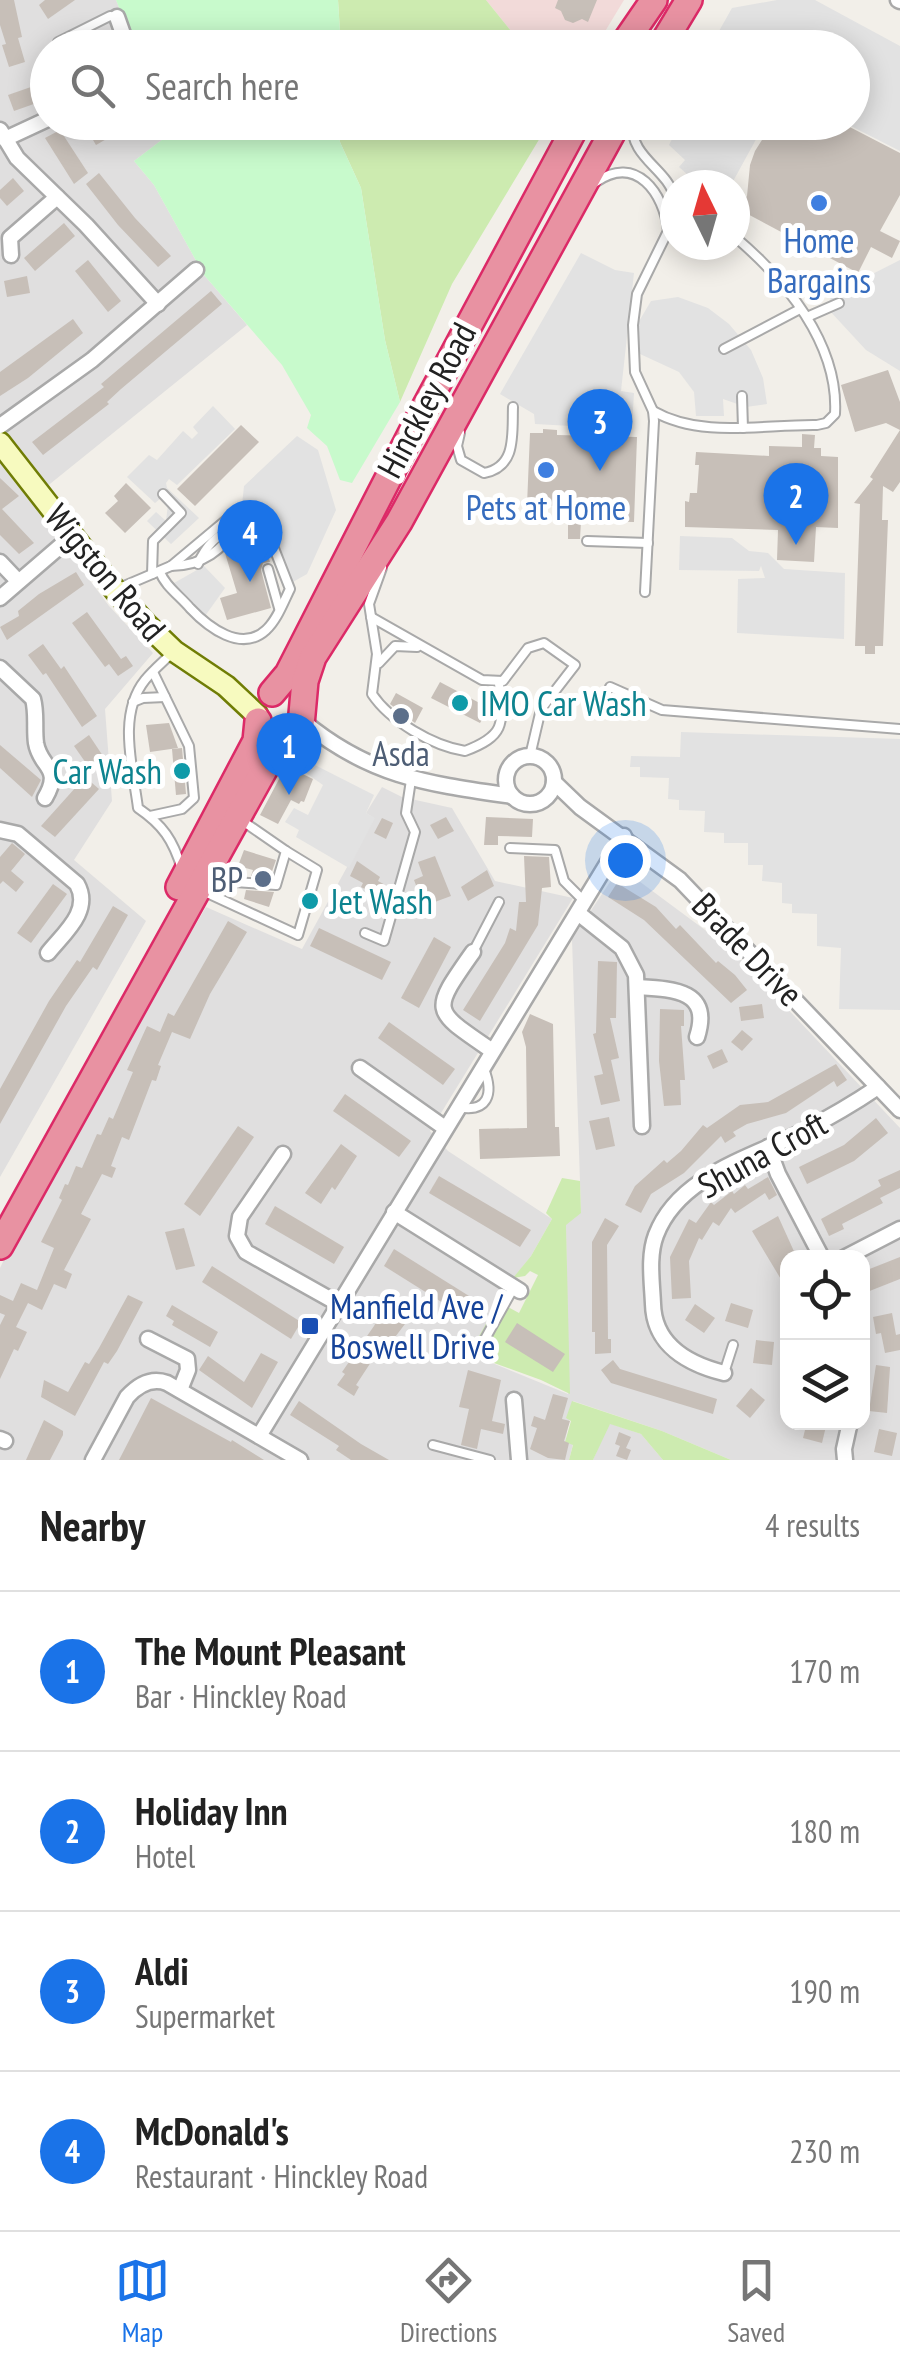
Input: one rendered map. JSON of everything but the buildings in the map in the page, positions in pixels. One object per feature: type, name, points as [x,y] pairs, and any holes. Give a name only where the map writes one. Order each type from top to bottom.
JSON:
[{"type":"highway","points":[[633,30],[654,0]]},
{"type":"highway","points":[[671,30],[689,0]]},
{"type":"highway","name":"Hinckley Road","points":[[0,1246],[195,888],[256,741],[263,706],[288,674],[416,422],[568,140]]},
{"type":"highway","name":"Hinckley Road","points":[[0,1209],[275,750],[298,725],[304,681],[313,657],[399,522],[608,140]]},
{"type":"highway","points":[[289,693],[299,701],[298,725],[272,737],[264,731],[263,706],[289,693]]},
{"type":"street","points":[[117,16],[122,30]]},
{"type":"street","points":[[30,125],[2,134],[17,158],[94,232],[158,304]]},
{"type":"street","points":[[11,255],[5,236],[57,197]]},
{"type":"street","points":[[0,426],[92,360],[196,270]]},
{"type":"street","name":"Wigston Road","points":[[0,443],[116,590],[174,651],[263,706]]},
{"type":"street","points":[[0,598],[72,536]]},
{"type":"street","points":[[0,562],[18,580]]},
{"type":"street","points":[[0,668],[35,706],[36,744],[52,772],[44,798]]},
{"type":"street","points":[[298,725],[370,765],[411,780],[470,790],[509,788]]},
{"type":"street","points":[[530,756],[547,763],[552,788],[533,804],[518,801],[509,788],[508,771],[514,762],[530,756]]},
{"type":"street","name":"Brade Drive","points":[[552,788],[624,836],[695,894],[900,1110]]},
{"type":"street","points":[[0,830],[18,834],[77,884],[83,895],[80,913],[48,954]]},
{"type":"street","points":[[259,1436],[624,836]]},
{"type":"street","points":[[581,907],[622,948],[636,975],[642,1126]]},
{"type":"street","points":[[473,952],[444,992],[442,1011],[447,1020],[491,1050]]},
{"type":"street","points":[[638,987],[668,989],[694,1001],[702,1011],[697,1037]]},
{"type":"street","points":[[360,1068],[446,1128]]},
{"type":"street","name":"Shuna Croft","points":[[724,1373],[678,1356],[660,1334],[653,1310],[652,1255],[662,1222],[690,1192],[730,1163],[856,1102],[878,1086]]},
{"type":"street","points":[[768,1147],[818,1250]]},
{"type":"street","points":[[283,1154],[240,1217],[237,1236],[246,1252],[337,1303]]},
{"type":"street","points":[[394,1212],[517,1289]]},
{"type":"street","points":[[859,1250],[900,1229]]},
{"type":"street","points":[[148,1338],[187,1359],[188,1370],[180,1390]]},
{"type":"street","points":[[93,1460],[127,1397],[153,1380],[180,1390],[300,1460]]},
{"type":"street","points":[[514,1400],[518,1460]]},
{"type":"street","points":[[845,1460],[848,1430]]},
{"type":"lane","points":[[82,30],[117,16]]},
{"type":"lane","points":[[634,140],[660,174]]},
{"type":"lane","points":[[543,259],[593,185],[609,175],[631,175],[653,187],[660,200]]},
{"type":"lane","points":[[646,592],[653,411],[632,359],[634,310],[637,294],[660,251]]},
{"type":"lane","points":[[653,411],[675,422],[743,428],[817,425],[835,414],[827,362],[807,318],[776,274],[750,251]]},
{"type":"lane","points":[[807,318],[839,303]]},
{"type":"lane","points":[[724,349],[800,309]]},
{"type":"lane","points":[[494,345],[458,438],[458,454],[468,467],[484,473],[503,465],[510,453],[513,407]]},
{"type":"lane","points":[[742,396],[743,428]]},
{"type":"lane","points":[[116,590],[156,573],[170,566],[226,520],[250,510],[270,538],[290,590],[262,634],[236,638],[204,624],[156,573],[153,541],[181,512],[163,494]]},
{"type":"lane","points":[[399,522],[369,604],[376,666],[372,694],[387,713],[442,744],[465,751],[498,734],[502,724],[499,682]]},
{"type":"lane","points":[[170,566],[198,564],[205,548],[240,524],[251,527],[258,540]]},
{"type":"lane","points":[[587,541],[648,543]]},
{"type":"lane","points":[[268,570],[280,610]]},
{"type":"lane","points":[[371,617],[482,680],[499,682],[528,648],[544,642],[575,665],[541,709],[530,756]]},
{"type":"lane","points":[[376,666],[395,646],[421,648]]},
{"type":"lane","points":[[174,651],[153,672],[133,702],[129,728],[138,808],[165,828],[195,888],[298,935],[317,870],[244,823],[243,808]]},
{"type":"lane","points":[[150,816],[182,808],[194,798],[189,746],[153,672]]},
{"type":"lane","points":[[610,687],[662,710],[900,729]]},
{"type":"lane","points":[[133,702],[164,697]]},
{"type":"lane","points":[[365,933],[384,941],[416,832],[406,813],[411,780]]},
{"type":"lane","points":[[510,848],[555,850],[564,881],[581,907]]},
{"type":"lane","points":[[195,888],[235,882],[276,885],[286,851]]},
{"type":"lane","points":[[473,952],[499,902]]},
{"type":"lane","points":[[458,1107],[475,1109],[488,1100],[491,1092],[482,1065]]},
{"type":"lane","points":[[485,1338],[517,1289]]},
{"type":"lane","points":[[724,1373],[733,1345]]},
{"type":"lane","points":[[433,1445],[490,1460]]},
{"type":"shaded area","points":[[0,0],[116,0],[128,30],[30,30],[30,140],[162,140],[134,161],[154,185],[204,275],[247,325],[30,500],[109,606],[153,653],[105,709],[112,801],[74,860],[146,921],[0,1177]]},
{"type":"shaded area","points":[[486,0],[624,0],[606,30],[510,30]]},
{"type":"shaded area","points":[[777,0],[815,0],[900,46],[900,151],[870,136],[870,30],[720,30],[732,8]]},
{"type":"shaded area","points":[[671,140],[756,140],[739,170],[682,170],[679,167],[685,160],[669,145]]},
{"type":"shaded area","points":[[581,253],[615,270],[634,273],[621,391],[634,393],[632,426],[614,425],[614,417],[572,415],[571,426],[535,424],[534,414],[500,394]]},
{"type":"shaded area","points":[[900,260],[900,371],[866,350],[829,310],[831,295]]},
{"type":"shaded area","points":[[678,297],[708,308],[729,324],[751,350],[763,378],[767,404],[746,407],[723,399],[724,416],[696,416],[694,392],[679,372],[640,354],[638,323],[651,301]]},
{"type":"shaded area","points":[[213,406],[235,429],[177,485],[169,479],[166,483],[199,518],[171,544],[147,521],[156,512],[166,521],[168,504],[161,498],[155,503],[127,477],[149,455],[157,460],[183,431],[192,439],[198,433],[193,427]]},
{"type":"shaded area","points":[[297,436],[318,450],[336,510],[307,574],[291,583],[264,518],[241,514],[244,486]]},
{"type":"shaded area","points":[[680,536],[732,538],[749,551],[768,553],[784,569],[845,573],[844,639],[737,633],[738,579],[765,578],[761,566],[759,571],[679,570]]},
{"type":"shaded area","points":[[204,566],[225,588],[205,616],[167,587]]},
{"type":"shaded area","points":[[681,732],[900,739],[900,1010],[839,1009],[841,948],[817,946],[817,914],[792,913],[792,904],[782,903],[782,883],[762,881],[763,865],[748,865],[748,843],[724,843],[724,833],[704,832],[705,811],[679,810],[679,800],[668,799],[669,778],[640,777],[640,767],[630,767],[631,756],[680,757]]},
{"type":"shaded area","points":[[309,762],[374,795],[366,813],[375,818],[349,868],[296,837],[299,830],[285,822],[294,808],[308,815],[323,785],[303,771]]},
{"type":"shaded area","points":[[382,787],[402,797],[452,808],[495,881],[573,898],[430,1131],[448,1151],[552,1219],[531,1256],[506,1288],[470,1354],[568,1394],[566,1224],[581,1212],[572,939],[620,867],[732,950],[900,1128],[900,1460],[731,1460],[662,1431],[573,1401],[565,1442],[573,1444],[569,1460],[0,1460],[0,1268],[24,1218],[206,907],[302,949],[374,818],[366,813]]},
{"type":"shaded area","points":[[609,1423],[641,1434],[663,1460],[593,1460]]},
{"type":"green space","points":[[116,0],[338,0],[340,30],[128,30]]},
{"type":"green space","points":[[338,0],[486,0],[510,30],[340,30]]},
{"type":"green space","points":[[162,140],[340,140],[361,188],[385,340],[400,402],[352,483],[340,480],[327,446],[307,428],[311,415],[282,365],[204,275],[154,185],[134,161]]},
{"type":"green space","points":[[539,140],[452,284],[400,402],[385,340],[361,188],[340,142]]},
{"type":"green space","points":[[562,1178],[580,1181],[581,1213],[566,1225],[570,1394],[469,1354],[506,1288],[508,1307],[519,1313],[538,1275],[530,1271],[513,1278],[552,1219],[546,1213]]},
{"type":"green space","points":[[572,1401],[662,1431],[731,1460],[663,1460],[641,1434],[610,1424],[593,1460],[569,1460],[573,1445],[565,1442],[571,1421],[566,1418]]},
{"type":"place","name":"Home Bargains","points":[[819,203]]},
{"type":"place","name":"Pets at Home","points":[[546,470]]},
{"type":"place","name":"Aldi","points":[[600,471]]},
{"type":"place","name":"Holiday Inn","points":[[796,545]]},
{"type":"place","name":"McDonald's","points":[[250,582]]},
{"type":"place","name":"IMO Car Wash","points":[[460,703]]},
{"type":"place","name":"Asda","points":[[401,716]]},
{"type":"place","name":"Car Wash","points":[[182,771]]},
{"type":"place","name":"The Mount Pleasant","points":[[289,795]]},
{"type":"place","name":"BP","points":[[263,879]]},
{"type":"place","name":"Jet Wash","points":[[310,901]]},
{"type":"place","name":"Manfield Ave / Boswell Drive","points":[[310,1326]]}]
